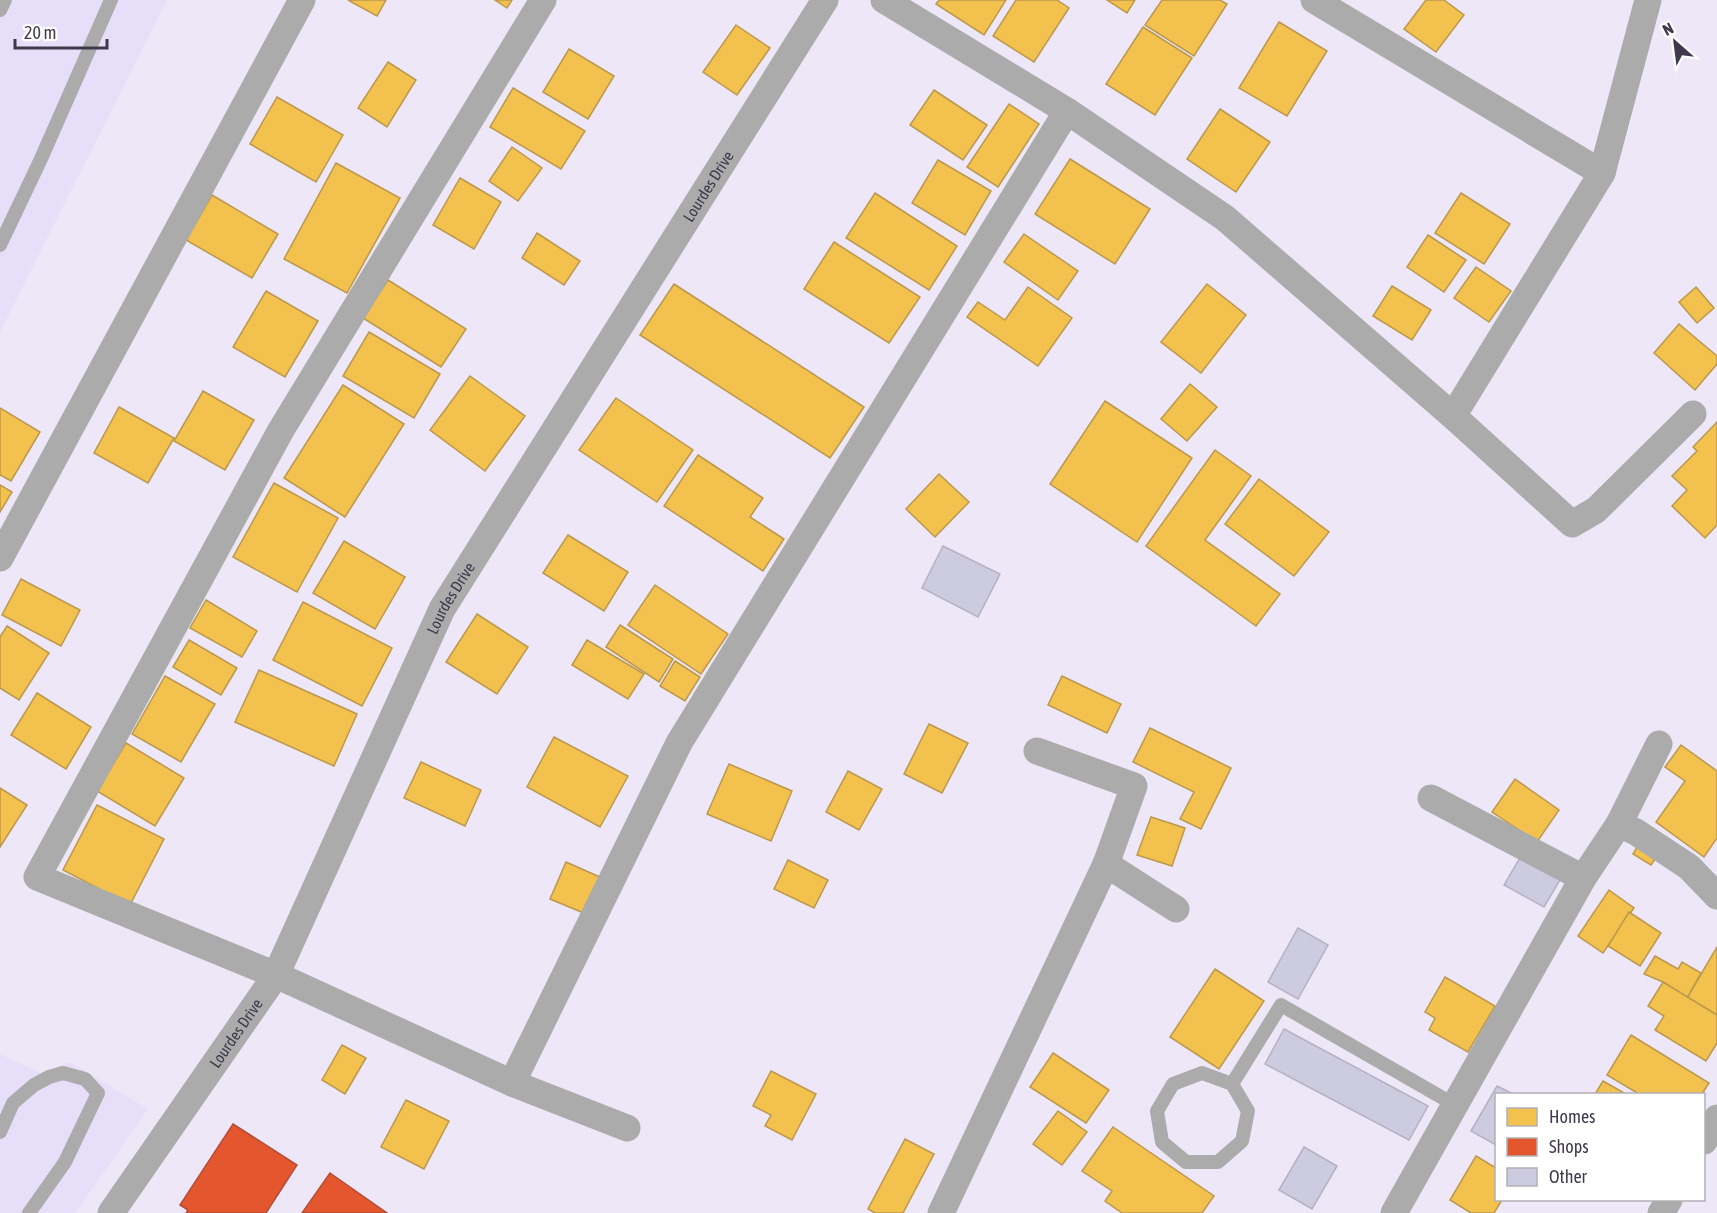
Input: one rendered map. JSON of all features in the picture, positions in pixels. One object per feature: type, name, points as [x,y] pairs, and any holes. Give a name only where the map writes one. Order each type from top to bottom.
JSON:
[{"type":"street","points":[[0,558],[302,0]]},
{"type":"street","points":[[543,0],[281,430],[37,878],[276,975],[512,1083],[627,1128]]},
{"type":"street","name":"Lourdes Drive","points":[[111,1213],[276,975],[442,609],[825,0]]},
{"type":"street","points":[[884,0],[1067,111],[1225,218],[1453,416],[1572,524],[1596,510],[1693,414]]},
{"type":"street","points":[[1314,0],[1602,173]]},
{"type":"street","points":[[1453,416],[1602,173],[1648,0]]},
{"type":"street","points":[[512,1083],[679,743],[1067,111]]},
{"type":"street","points":[[1394,1213],[1583,878],[1619,824],[1659,744]]},
{"type":"street","points":[[942,1213],[1106,864],[1134,786],[1036,751]]},
{"type":"street","points":[[1431,798],[1583,878]]},
{"type":"street","points":[[1619,824],[1636,832],[1689,867],[1717,896]]},
{"type":"street","points":[[1106,864],[1176,909]]},
{"type":"street","points":[[1705,1139],[1717,1118]]},
{"type":"lane","points":[[0,9],[5,0]]},
{"type":"lane","points":[[0,245],[111,0]]},
{"type":"lane","points":[[1232,1084],[1281,1005],[1455,1105]]},
{"type":"lane","points":[[0,1132],[13,1103],[34,1085],[49,1077],[63,1073],[85,1079],[98,1093],[65,1162],[29,1213]]},
{"type":"lane","points":[[1203,1073],[1232,1084],[1248,1111],[1242,1141],[1218,1162],[1186,1162],[1162,1142],[1157,1111],[1173,1084],[1203,1073]]},
{"type":"shaded area","points":[[0,0],[167,0],[0,332]]},
{"type":"shaded area","points":[[0,1054],[41,1073],[70,1062],[148,1109],[75,1213],[0,1213]]},
{"type":"building: Homes","points":[[348,0],[386,0],[377,16]]},
{"type":"building: Homes","points":[[495,0],[512,0],[507,8]]},
{"type":"building: Homes","points":[[939,0],[1006,0],[984,35],[936,4]]},
{"type":"building: Homes","points":[[1016,0],[1057,0],[1069,8],[1034,62],[993,36]]},
{"type":"building: Homes","points":[[1107,0],[1135,0],[1127,13]]},
{"type":"building: Homes","points":[[1162,0],[1220,0],[1227,4],[1194,56],[1145,25]]},
{"type":"building: Homes","points":[[1426,0],[1444,0],[1464,15],[1436,52],[1404,29]]},
{"type":"building: Homes","points":[[1279,22],[1327,51],[1287,116],[1239,88]]},
{"type":"building: Homes","points":[[736,25],[770,48],[737,95],[703,72]]},
{"type":"building: Homes","points":[[1143,27],[1192,58],[1155,115],[1106,84]]},
{"type":"building: Homes","points":[[569,49],[614,76],[588,119],[543,92]]},
{"type":"building: Homes","points":[[388,62],[416,80],[387,127],[358,108]]},
{"type":"building: Homes","points":[[513,88],[585,131],[561,169],[490,127]]},
{"type":"building: Homes","points":[[934,90],[987,125],[963,160],[910,125]]},
{"type":"building: Homes","points":[[277,97],[343,135],[316,182],[250,144]]},
{"type":"building: Homes","points":[[1009,104],[1039,124],[998,187],[967,167]]},
{"type":"building: Homes","points":[[1220,109],[1270,142],[1236,192],[1187,159]]},
{"type":"building: Homes","points":[[512,147],[542,168],[518,201],[489,181]]},
{"type":"building: Homes","points":[[1070,159],[1150,209],[1115,264],[1035,214]]},
{"type":"building: Homes","points":[[938,160],[991,191],[965,235],[912,203]]},
{"type":"building: Homes","points":[[336,163],[400,198],[347,293],[284,259]]},
{"type":"building: Homes","points":[[460,178],[501,202],[474,249],[433,225]]},
{"type":"building: Homes","points":[[875,193],[957,246],[929,290],[846,238]]},
{"type":"building: Homes","points":[[1461,193],[1510,224],[1484,264],[1435,233]]},
{"type":"building: Homes","points":[[212,195],[278,234],[252,278],[186,240]]},
{"type":"building: Homes","points":[[537,233],[580,261],[564,285],[522,258]]},
{"type":"building: Homes","points":[[1024,234],[1078,271],[1058,300],[1004,262]]},
{"type":"building: Homes","points":[[1428,235],[1466,260],[1444,292],[1407,267]]},
{"type":"building: Homes","points":[[834,242],[920,297],[889,343],[804,289]]},
{"type":"building: Homes","points":[[1476,267],[1511,291],[1489,322],[1454,298]]},
{"type":"building: Homes","points":[[388,280],[466,329],[441,367],[363,318]]},
{"type":"building: Homes","points":[[674,284],[864,407],[830,458],[640,335]]},
{"type":"building: Homes","points":[[1207,284],[1246,315],[1201,373],[1161,342]]},
{"type":"building: Homes","points":[[1392,286],[1431,310],[1412,340],[1373,316]]},
{"type":"building: Homes","points":[[1028,287],[1072,318],[1038,366],[967,317],[978,302],[1005,320]]},
{"type":"building: Homes","points":[[1696,287],[1714,308],[1697,323],[1679,302]]},
{"type":"building: Homes","points":[[266,291],[318,321],[285,377],[233,347]]},
{"type":"building: Homes","points":[[1679,324],[1717,356],[1717,364],[1695,390],[1654,353]]},
{"type":"building: Homes","points":[[369,332],[440,374],[414,418],[343,376]]},
{"type":"building: Homes","points":[[470,376],[525,416],[485,471],[430,430]]},
{"type":"building: Homes","points":[[1190,384],[1217,407],[1187,441],[1161,419]]},
{"type":"building: Homes","points":[[343,385],[404,424],[345,517],[284,478]]},
{"type":"building: Homes","points":[[203,391],[254,420],[225,470],[174,441]]},
{"type":"building: Homes","points":[[616,398],[693,450],[657,502],[579,450]]},
{"type":"building: Homes","points":[[1105,401],[1192,458],[1137,542],[1050,484]]},
{"type":"building: Homes","points":[[119,407],[174,438],[148,483],[94,453]]},
{"type":"building: Homes","points":[[0,408],[40,432],[11,481],[0,475]]},
{"type":"building: Homes","points":[[1717,422],[1717,525],[1705,538],[1672,506],[1687,490],[1672,476],[1697,451],[1693,447]]},
{"type":"building: Homes","points":[[1215,450],[1251,476],[1205,540],[1280,594],[1256,626],[1146,546]]},
{"type":"building: Homes","points":[[698,455],[763,498],[750,517],[784,539],[763,571],[664,506]]},
{"type":"building: Homes","points":[[939,474],[969,502],[935,537],[906,509]]},
{"type":"building: Homes","points":[[1259,479],[1329,532],[1294,576],[1225,524]]},
{"type":"building: Homes","points":[[274,483],[338,518],[297,592],[233,557]]},
{"type":"building: Homes","points":[[0,485],[12,492],[0,512]]},
{"type":"building: Homes","points":[[568,535],[628,572],[604,611],[543,573]]},
{"type":"building: Homes","points":[[344,541],[405,577],[375,629],[313,593]]},
{"type":"building: Homes","points":[[21,579],[80,610],[61,646],[2,615]]},
{"type":"building: Homes","points":[[655,585],[728,634],[701,674],[628,625]]},
{"type":"building: Homes","points":[[206,600],[257,631],[242,657],[190,628]]},
{"type":"building: Homes","points":[[303,602],[392,648],[362,706],[273,660]]},
{"type":"building: Homes","points":[[477,614],[528,647],[497,694],[446,662]]},
{"type":"building: Homes","points":[[620,625],[673,659],[659,682],[606,647]]},
{"type":"building: Homes","points":[[7,626],[49,653],[19,700],[0,688],[0,637]]},
{"type":"building: Homes","points":[[189,640],[237,668],[221,695],[173,667]]},
{"type":"building: Homes","points":[[587,640],[644,674],[628,699],[572,665]]},
{"type":"building: Homes","points":[[675,661],[700,677],[685,701],[660,686]]},
{"type":"building: Homes","points":[[259,670],[357,714],[334,766],[235,722]]},
{"type":"building: Homes","points":[[165,676],[215,704],[181,762],[132,734]]},
{"type":"building: Homes","points":[[1062,676],[1121,704],[1107,733],[1048,705]]},
{"type":"building: Homes","points":[[37,693],[91,727],[66,769],[11,735]]},
{"type":"building: Homes","points":[[929,724],[968,743],[942,793],[904,774]]},
{"type":"building: Homes","points":[[1150,728],[1231,768],[1201,829],[1180,819],[1194,792],[1133,762]]},
{"type":"building: Homes","points":[[554,737],[628,776],[600,827],[527,787]]},
{"type":"building: Homes","points":[[126,743],[184,778],[155,826],[97,791]]},
{"type":"building: Homes","points":[[1681,745],[1717,771],[1717,838],[1704,857],[1656,822],[1685,781],[1665,767]]},
{"type":"building: Homes","points":[[421,762],[481,790],[465,826],[404,798]]},
{"type":"building: Homes","points":[[729,764],[792,791],[771,841],[707,814]]},
{"type":"building: Homes","points":[[848,771],[882,789],[859,830],[826,812]]},
{"type":"building: Homes","points":[[1515,779],[1559,810],[1537,842],[1492,812]]},
{"type":"building: Homes","points":[[0,788],[27,805],[0,847]]},
{"type":"building: Homes","points":[[97,805],[164,839],[130,905],[63,870]]},
{"type":"building: Homes","points":[[1151,817],[1185,828],[1172,866],[1137,855]]},
{"type":"building: Homes","points":[[1642,839],[1661,850],[1651,865],[1633,854]]},
{"type":"building: Homes","points":[[788,860],[828,880],[814,908],[774,889]]},
{"type":"building: Homes","points":[[566,862],[602,878],[586,914],[550,899]]},
{"type":"building: Homes","points":[[1609,890],[1634,908],[1603,953],[1578,936]]},
{"type":"building: Homes","points":[[1629,912],[1661,933],[1640,966],[1608,946]]},
{"type":"building: Homes","points":[[1717,947],[1717,1015],[1687,998]]},
{"type":"building: Homes","points":[[1655,956],[1678,969],[1682,962],[1701,973],[1687,998],[1663,982],[1644,974]]},
{"type":"building: Homes","points":[[1215,969],[1264,1001],[1219,1069],[1170,1037]]},
{"type":"building: Homes","points":[[1445,977],[1495,1006],[1468,1052],[1429,1030],[1435,1018],[1425,1012]]},
{"type":"building: Homes","points":[[1663,982],[1717,1015],[1717,1043],[1706,1061],[1655,1030],[1664,1016],[1648,1006]]},
{"type":"building: Homes","points":[[1631,1035],[1709,1083],[1703,1093],[1637,1093],[1607,1075]]},
{"type":"building: Homes","points":[[342,1045],[366,1058],[345,1094],[322,1080]]},
{"type":"building: Homes","points":[[1053,1053],[1109,1090],[1086,1123],[1030,1087]]},
{"type":"building: Homes","points":[[771,1071],[816,1094],[792,1140],[765,1126],[771,1115],[753,1106]]},
{"type":"building: Homes","points":[[1603,1081],[1624,1093],[1596,1093]]},
{"type":"building: Homes","points":[[406,1100],[449,1121],[424,1169],[381,1147]]},
{"type":"building: Homes","points":[[1058,1111],[1087,1132],[1062,1165],[1033,1144]]},
{"type":"building: Homes","points":[[1113,1127],[1214,1196],[1202,1213],[1122,1213],[1105,1201],[1112,1191],[1082,1171]]},
{"type":"building: Homes","points":[[905,1139],[934,1154],[903,1213],[875,1213],[868,1209]]},
{"type":"building: Homes","points":[[1476,1156],[1495,1167],[1495,1201],[1501,1201],[1494,1213],[1471,1213],[1450,1200]]},
{"type":"building: Shops","points":[[233,1124],[297,1165],[266,1213],[186,1213],[188,1210],[180,1205]]},
{"type":"building: Shops","points":[[330,1173],[387,1213],[302,1213]]},
{"type":"building: Other","points":[[943,546],[1000,574],[978,617],[922,588]]},
{"type":"building: Other","points":[[1521,856],[1561,878],[1544,907],[1504,885]]},
{"type":"building: Other","points":[[1298,928],[1328,945],[1298,999],[1268,982]]},
{"type":"building: Other","points":[[1284,1029],[1428,1106],[1409,1140],[1265,1064]]},
{"type":"building: Other","points":[[1497,1086],[1511,1093],[1495,1093],[1495,1144],[1471,1131]]},
{"type":"building: Other","points":[[1304,1147],[1337,1166],[1312,1209],[1279,1190]]}]
